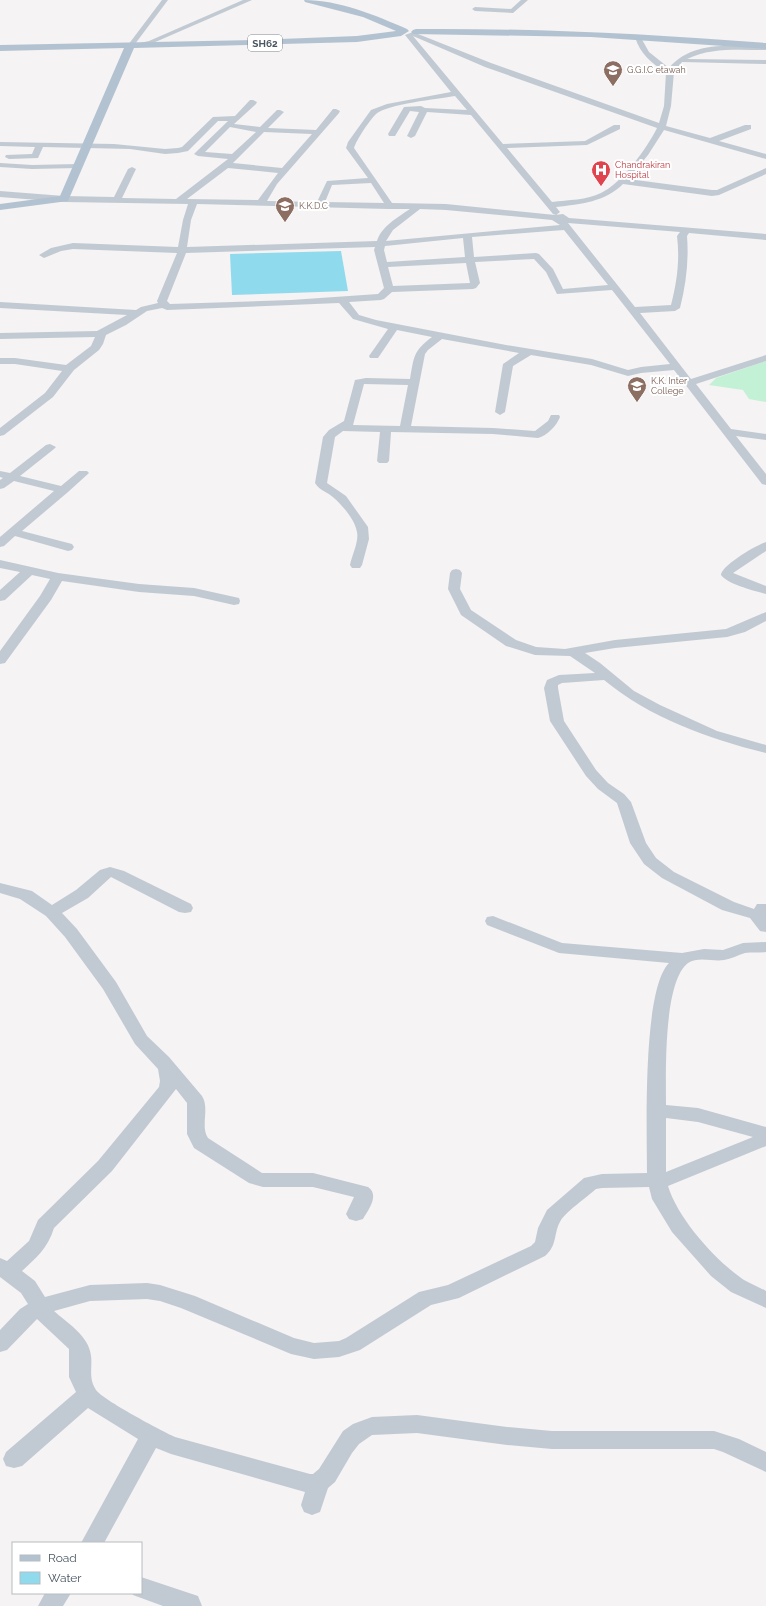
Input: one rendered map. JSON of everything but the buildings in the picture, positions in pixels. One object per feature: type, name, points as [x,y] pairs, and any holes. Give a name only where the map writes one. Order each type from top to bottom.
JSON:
[{"type":"main road","points":[[308,0],[366,15],[409,33],[507,33],[638,37],[766,47]]},
{"type":"main road","name":"SH62","points":[[0,48],[333,40],[409,33]]},
{"type":"main road","points":[[0,207],[64,199],[86,146],[133,46]]},
{"type":"street","points":[[133,46],[165,0]]},
{"type":"street","points":[[133,46],[151,42],[249,0]]},
{"type":"street","points":[[475,9],[513,11],[525,0]]},
{"type":"street","points":[[409,33],[495,67],[662,127],[766,157]]},
{"type":"street","points":[[409,33],[562,220],[766,482]]},
{"type":"street","points":[[638,37],[644,53],[670,72]]},
{"type":"street","points":[[550,205],[602,196],[622,181],[650,146],[662,127],[669,104],[670,72],[679,61],[692,54],[706,51],[766,47]]},
{"type":"street","points":[[679,61],[766,62]]},
{"type":"street","points":[[495,67],[507,64]]},
{"type":"street","points":[[388,206],[388,203],[373,180],[350,148],[352,142],[374,112],[387,106],[457,93]]},
{"type":"street","points":[[420,110],[463,100]]},
{"type":"street","points":[[234,157],[198,154],[233,123],[253,102]]},
{"type":"street","points":[[392,134],[407,109],[473,113]]},
{"type":"street","points":[[411,136],[420,110]]},
{"type":"street","points":[[261,203],[266,194],[336,111]]},
{"type":"street","points":[[179,201],[226,165],[280,112]]},
{"type":"street","points":[[0,144],[129,147],[158,150],[181,150],[185,149],[216,119],[261,130],[317,132]]},
{"type":"street","points":[[501,146],[587,143],[617,127]]},
{"type":"street","points":[[711,141],[748,127]]},
{"type":"street","points":[[0,157],[35,156],[40,145]]},
{"type":"street","points":[[752,153],[766,147]]},
{"type":"street","points":[[0,165],[36,167],[78,166]]},
{"type":"street","points":[[226,165],[285,171]]},
{"type":"street","points":[[117,200],[132,169]]},
{"type":"street","points":[[622,181],[712,193],[719,192],[766,171]]},
{"type":"street","points":[[320,204],[330,183],[373,180]]},
{"type":"street","points":[[0,194],[64,199],[446,207],[562,220],[766,238]]},
{"type":"street","points":[[194,201],[187,220],[182,250],[162,301],[168,307],[342,300],[381,297],[389,289],[473,286],[475,283],[467,235]]},
{"type":"street","points":[[389,289],[379,250],[383,235],[392,226],[419,206]]},
{"type":"street","points":[[44,255],[58,248],[73,246],[182,250],[381,244],[467,235],[562,220]]},
{"type":"street","points":[[633,310],[675,308],[680,290],[684,254],[682,236],[686,231]]},
{"type":"street","points":[[383,265],[536,256],[550,271],[560,292],[615,287]]},
{"type":"street","points":[[342,300],[356,317],[364,321],[529,352],[592,362],[628,373],[647,369],[677,366]]},
{"type":"street","points":[[0,336],[73,336],[101,333],[122,323],[144,309],[165,304]]},
{"type":"street","points":[[0,305],[137,313]]},
{"type":"street","points":[[374,356],[394,326]]},
{"type":"street","points":[[0,432],[50,394],[61,377],[100,343],[101,333]]},
{"type":"street","points":[[405,429],[414,382],[422,351],[440,335]]},
{"type":"street","points":[[500,412],[508,364],[529,352]]},
{"type":"street","points":[[689,383],[766,358]]},
{"type":"street","points":[[0,361],[15,361],[69,369]]},
{"type":"street","points":[[356,565],[363,532],[360,525],[339,496],[326,489],[321,483],[329,437],[333,432],[349,424],[359,382],[414,382]]},
{"type":"street","points":[[343,428],[493,431],[538,435],[553,422],[555,417]]},
{"type":"street","points":[[383,461],[386,429]]},
{"type":"street","points":[[728,432],[766,437]]},
{"type":"street","points":[[0,486],[6,476],[50,447]]},
{"type":"street","points":[[5,537],[83,473]]},
{"type":"street","points":[[6,476],[64,490]]},
{"type":"street","points":[[5,537],[68,547]]},
{"type":"street","points":[[766,546],[727,572],[727,575],[739,581],[766,590]]},
{"type":"street","points":[[0,564],[58,577],[139,588],[194,592],[234,601]]},
{"type":"street","points":[[0,597],[29,571]]},
{"type":"street","points":[[456,573],[454,589],[466,612],[511,643],[523,648],[545,653],[573,652],[615,644],[727,634],[766,616]]},
{"type":"street","points":[[0,660],[5,646],[46,597],[58,577]]},
{"type":"street","points":[[573,652],[592,663],[629,694],[712,734],[766,749]]},
{"type":"street","points":[[608,676],[559,679],[552,683],[551,688],[557,721],[563,731],[591,773],[624,802],[638,842],[654,866],[668,875],[728,906],[760,911],[759,921],[766,928]]},
{"type":"street","points":[[52,912],[82,894],[106,873],[110,872],[118,874],[185,908]]},
{"type":"street","points":[[0,888],[26,895],[52,912],[71,933],[110,986],[141,1040],[147,1048],[166,1064],[169,1073],[196,1101],[196,1134],[198,1141],[201,1144],[256,1178],[263,1180],[313,1180],[361,1192],[364,1194],[364,1199],[356,1214]]},
{"type":"street","points":[[493,921],[559,948],[682,959],[704,954],[724,955],[743,948],[766,947]]},
{"type":"street","points":[[682,959],[671,971],[664,995],[657,1047],[657,1182],[662,1199],[679,1227],[718,1271],[738,1286],[766,1300]]},
{"type":"street","points":[[169,1073],[167,1089],[105,1166],[45,1225],[40,1242],[4,1269],[28,1287],[48,1318],[76,1343],[80,1352],[80,1377],[88,1395],[92,1400],[150,1436],[171,1445],[311,1484],[326,1478],[347,1441],[355,1433],[372,1426],[419,1423],[552,1440],[620,1439],[720,1441],[766,1462]]},
{"type":"street","points":[[657,1111],[698,1115],[766,1134]]},
{"type":"street","points":[[0,1344],[27,1315],[41,1306],[90,1293],[147,1291],[160,1293],[188,1302],[291,1346],[314,1351],[339,1349],[353,1344],[426,1298],[452,1292],[538,1251],[544,1246],[548,1228],[554,1215],[591,1183],[602,1181],[657,1182],[766,1139]]},
{"type":"street","points":[[14,1459],[88,1395]]},
{"type":"street","points":[[93,1542],[150,1436]]},
{"type":"street","points":[[312,1505],[319,1482]]},
{"type":"street","points":[[142,1588],[190,1604],[190,1606]]},
{"type":"street","points":[[50,1606],[58,1594]]},
{"type":"green space","points":[[766,361],[766,402],[749,399],[743,390],[709,385],[716,378]]},
{"type":"water","points":[[341,251],[348,291],[232,295],[230,254]]},
{"type":"place","name":"G.G.I.C etawah","points":[[613,87]]},
{"type":"place","name":"Chandrakiran Hospital","points":[[601,187]]},
{"type":"place","name":"K.K.D.C","points":[[285,223]]},
{"type":"place","name":"K.K. Inter College","points":[[637,403]]}]
